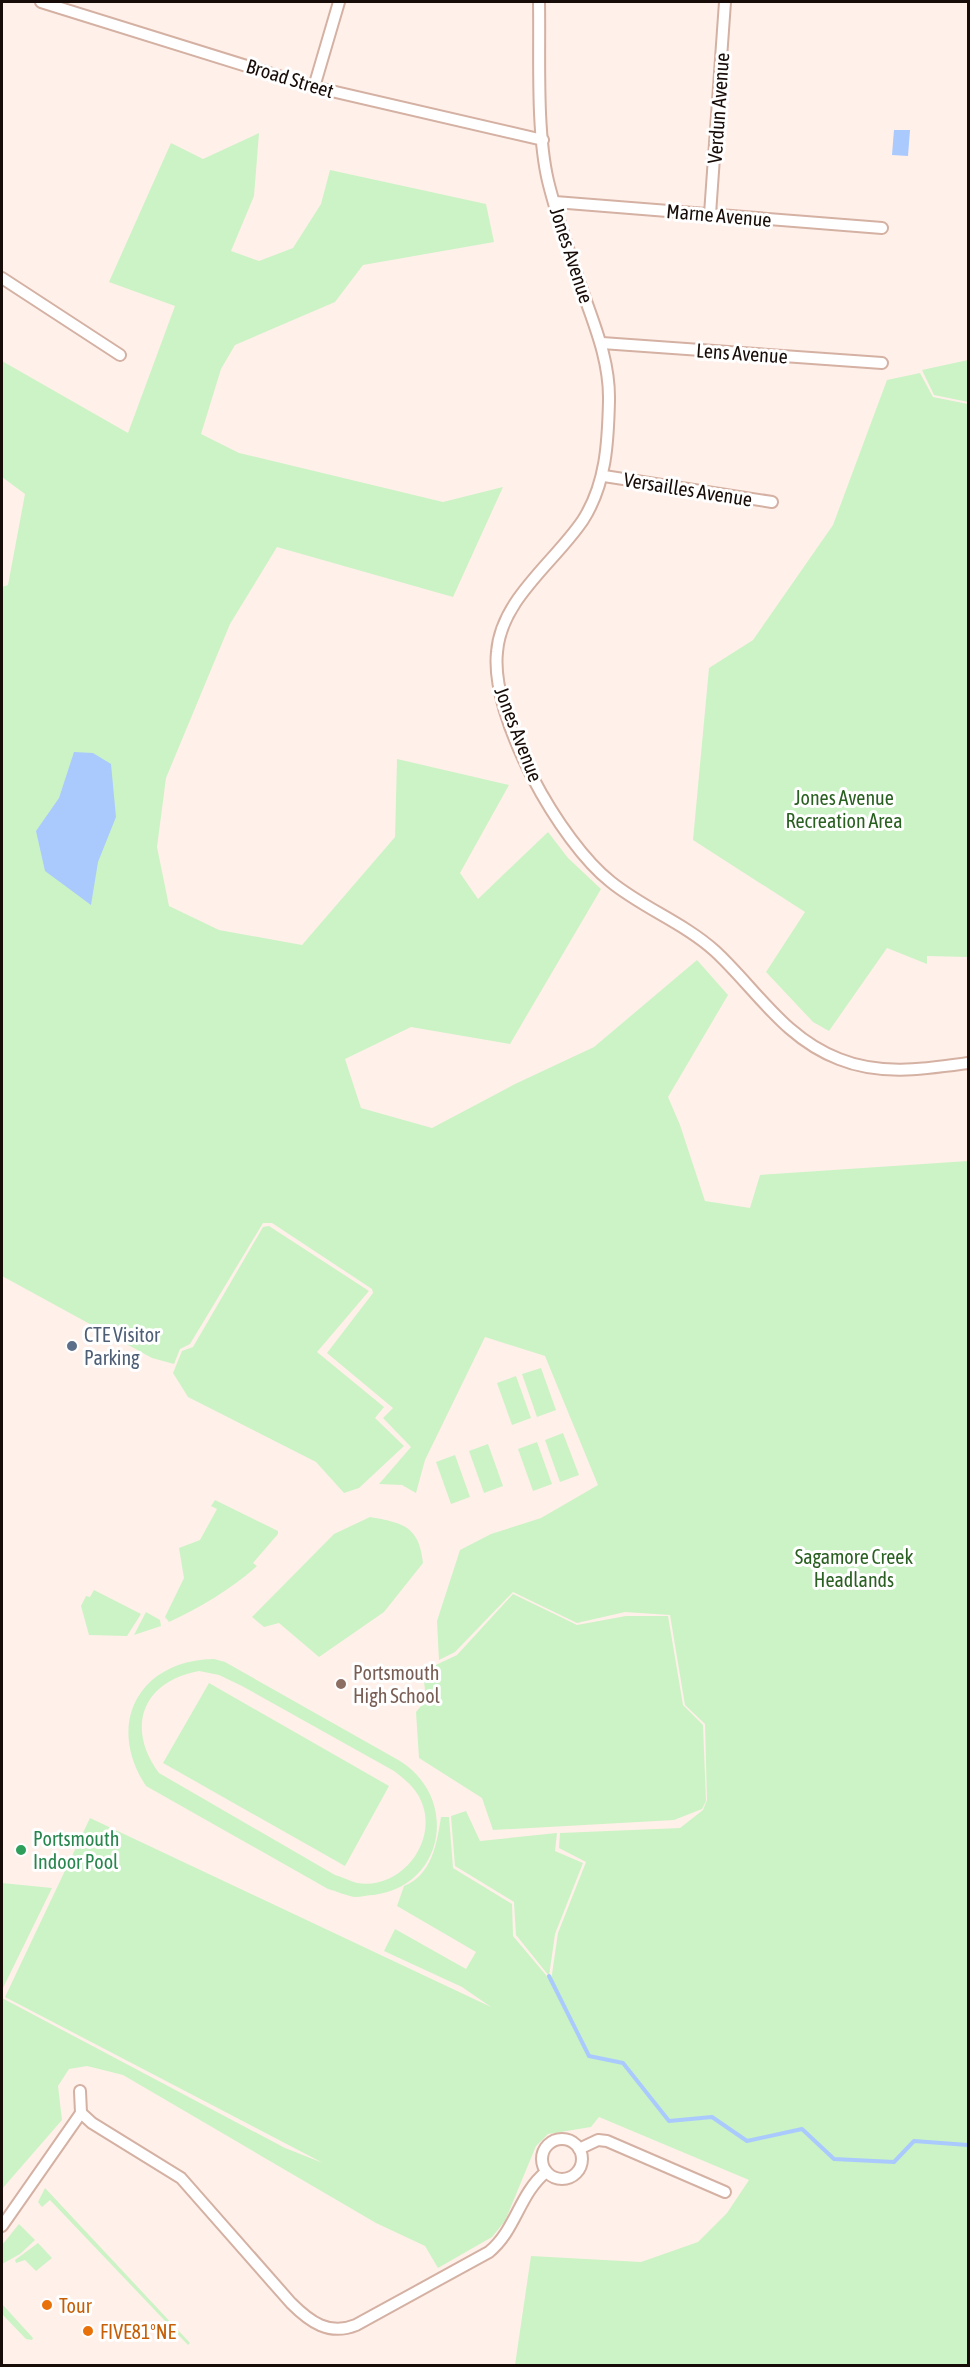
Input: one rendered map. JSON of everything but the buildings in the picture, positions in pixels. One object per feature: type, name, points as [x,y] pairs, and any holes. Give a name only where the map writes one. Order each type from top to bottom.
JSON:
[{"type":"street","name":"Broad Street","points":[[41,2],[314,87],[543,140]]},
{"type":"street","points":[[314,87],[339,2]]},
{"type":"street","name":"Jones Avenue","points":[[539,2],[543,140],[548,180],[578,280],[602,343],[609,397],[604,476],[584,519],[519,600],[503,624],[496,656],[503,703],[526,764],[567,837],[611,883],[714,951],[786,1027],[819,1050],[839,1059],[880,1069],[903,1071],[969,1063]]},
{"type":"street","name":"Verdun Avenue","points":[[710,214],[725,2]]},
{"type":"street","name":"Marne Avenue","points":[[555,202],[882,228]]},
{"type":"street","points":[[2,278],[120,355]]},
{"type":"street","name":"Lens Avenue","points":[[602,343],[882,363]]},
{"type":"street","name":"Versailles Avenue","points":[[604,476],[772,502]]},
{"type":"street","points":[[2,2226],[81,2113],[80,2091]]},
{"type":"street","points":[[81,2113],[181,2178],[291,2303],[312,2321],[334,2330],[356,2325],[489,2252],[505,2236],[526,2193],[546,2172]]},
{"type":"street","points":[[565,2140],[579,2149],[581,2164],[574,2174],[561,2179],[546,2172],[543,2155],[551,2143],[565,2140]]},
{"type":"street","points":[[579,2149],[598,2140],[607,2140],[725,2192]]},
{"type":"green space","name":"Sagamore Creek Headlands","points":[[259,133],[254,196],[231,251],[259,261],[293,248],[321,204],[330,170],[486,204],[494,242],[363,265],[335,302],[235,345],[221,369],[201,434],[239,453],[443,502],[503,487],[453,597],[277,547],[230,624],[166,778],[157,847],[169,906],[219,930],[302,945],[395,837],[397,759],[509,785],[460,873],[478,899],[548,832],[568,858],[601,889],[510,1044],[411,1027],[345,1059],[361,1108],[432,1128],[515,1084],[594,1047],[697,960],[728,995],[668,1097],[680,1125],[705,1201],[750,1208],[760,1175],[968,1161],[968,2365],[515,2365],[531,2256],[641,2262],[698,2242],[727,2213],[749,2180],[599,2117],[591,2127],[548,2134],[536,2146],[505,2221],[492,2237],[438,2268],[425,2246],[376,2223],[123,2075],[87,2066],[69,2069],[58,2086],[62,2120],[2,2189],[2,1998],[285,2148],[323,2163],[5,1997],[90,1818],[491,2007],[462,1987],[384,1951],[395,1929],[466,1969],[476,1952],[397,1906],[404,1886],[413,1881],[427,1866],[435,1847],[441,1817],[449,1817],[453,1868],[512,1904],[513,1936],[551,1981],[558,1933],[586,1862],[559,1848],[560,1833],[680,1828],[703,1810],[707,1800],[705,1724],[685,1705],[670,1615],[625,1612],[577,1623],[513,1592],[455,1652],[439,1660],[437,1621],[460,1550],[491,1534],[541,1518],[598,1485],[545,1356],[485,1337],[425,1460],[416,1493],[402,1485],[379,1484],[411,1447],[383,1418],[393,1408],[327,1353],[373,1293],[372,1289],[272,1223],[263,1223],[190,1344],[180,1349],[174,1364],[152,1358],[2,1276],[2,587],[8,585],[25,494],[2,477],[2,361],[128,433],[175,306],[109,282],[171,143],[203,159]]},
{"type":"green space","points":[[968,360],[968,402],[934,395],[922,370]]},
{"type":"green space","name":"Jones Avenue Recreation Area","points":[[920,373],[933,397],[968,404],[968,957],[927,956],[927,964],[887,948],[829,1031],[813,1022],[766,972],[805,912],[693,840],[709,668],[753,640],[833,525],[887,380]]},
{"type":"green space","points":[[269,1226],[369,1291],[317,1352],[384,1407],[375,1418],[404,1446],[359,1488],[344,1493],[316,1462],[188,1397],[173,1373],[182,1351],[193,1347],[263,1227]]},
{"type":"green space","points":[[541,1368],[556,1410],[537,1417],[522,1374]]},
{"type":"green space","points":[[516,1376],[531,1418],[512,1425],[497,1383]]},
{"type":"green space","points":[[563,1433],[579,1475],[560,1482],[545,1440]]},
{"type":"green space","points":[[537,1442],[552,1484],[533,1491],[518,1449]]},
{"type":"green space","points":[[488,1444],[503,1486],[484,1493],[469,1451]]},
{"type":"green space","points":[[455,1455],[470,1497],[451,1504],[436,1462]]},
{"type":"green space","points":[[215,1500],[278,1531],[278,1534],[253,1563],[257,1566],[247,1575],[215,1597],[169,1622],[165,1617],[184,1578],[179,1548],[200,1540],[217,1509],[211,1506]]},
{"type":"green space","points":[[370,1517],[400,1524],[407,1528],[418,1541],[423,1563],[384,1612],[319,1657],[279,1623],[264,1627],[252,1617],[334,1534]]},
{"type":"green space","points":[[94,1590],[141,1614],[127,1636],[89,1635],[81,1606],[86,1596],[90,1597]]},
{"type":"green space","points":[[513,1594],[577,1625],[626,1616],[668,1616],[683,1705],[703,1725],[706,1801],[702,1809],[674,1820],[493,1830],[482,1798],[419,1758],[416,1712],[426,1700],[423,1671],[457,1655]]},
{"type":"green space","points":[[146,1612],[160,1620],[161,1626],[134,1635]]},
{"type":"green space","points":[[214,1659],[225,1662],[400,1761],[419,1777],[431,1796],[436,1817],[436,1838],[429,1858],[416,1875],[398,1888],[374,1895],[348,1896],[328,1889],[146,1786],[134,1763],[129,1740],[130,1719],[136,1700],[149,1683],[166,1671],[188,1662]],"holes":[[[199,1671],[219,1675],[394,1771],[408,1782],[421,1800],[426,1821],[419,1849],[411,1862],[400,1872],[387,1879],[372,1883],[354,1882],[335,1875],[159,1773],[149,1756],[143,1739],[142,1723],[145,1708],[164,1685],[180,1676]]]},
{"type":"green space","points":[[209,1683],[389,1786],[345,1866],[163,1763]]},
{"type":"green space","points":[[466,1811],[480,1841],[557,1833],[555,1851],[583,1863],[555,1934],[549,1976],[516,1935],[514,1902],[455,1866],[451,1816]]},
{"type":"green space","points":[[2,1883],[52,1888],[2,1990]]},
{"type":"green space","points":[[45,2188],[190,2343],[188,2345],[50,2200],[42,2207],[38,2202]]},
{"type":"green space","points":[[19,2224],[35,2240],[20,2254],[2,2264],[2,2245]]},
{"type":"green space","points":[[38,2243],[52,2258],[36,2271],[25,2260],[16,2263],[15,2260]]},
{"type":"green space","points":[[2,2304],[33,2338],[32,2340],[26,2339],[2,2314]]},
{"type":"water","points":[[894,130],[910,130],[908,156],[892,155]]},
{"type":"water","points":[[74,752],[93,753],[111,764],[116,817],[98,862],[91,905],[45,871],[36,831],[59,798]]},
{"type":"waterway","points":[[549,1976],[589,2056],[623,2063],[669,2121],[712,2117],[747,2141],[802,2129],[834,2159],[894,2162],[914,2141],[968,2145]]},
{"type":"place","name":"CTE Visitor Parking","points":[[72,1346]]},
{"type":"place","name":"Portsmouth High School","points":[[341,1684]]},
{"type":"place","name":"Portsmouth Indoor Pool","points":[[21,1850]]},
{"type":"place","name":"Tour","points":[[47,2305]]},
{"type":"place","name":"FIVE81°NE","points":[[88,2331]]}]
